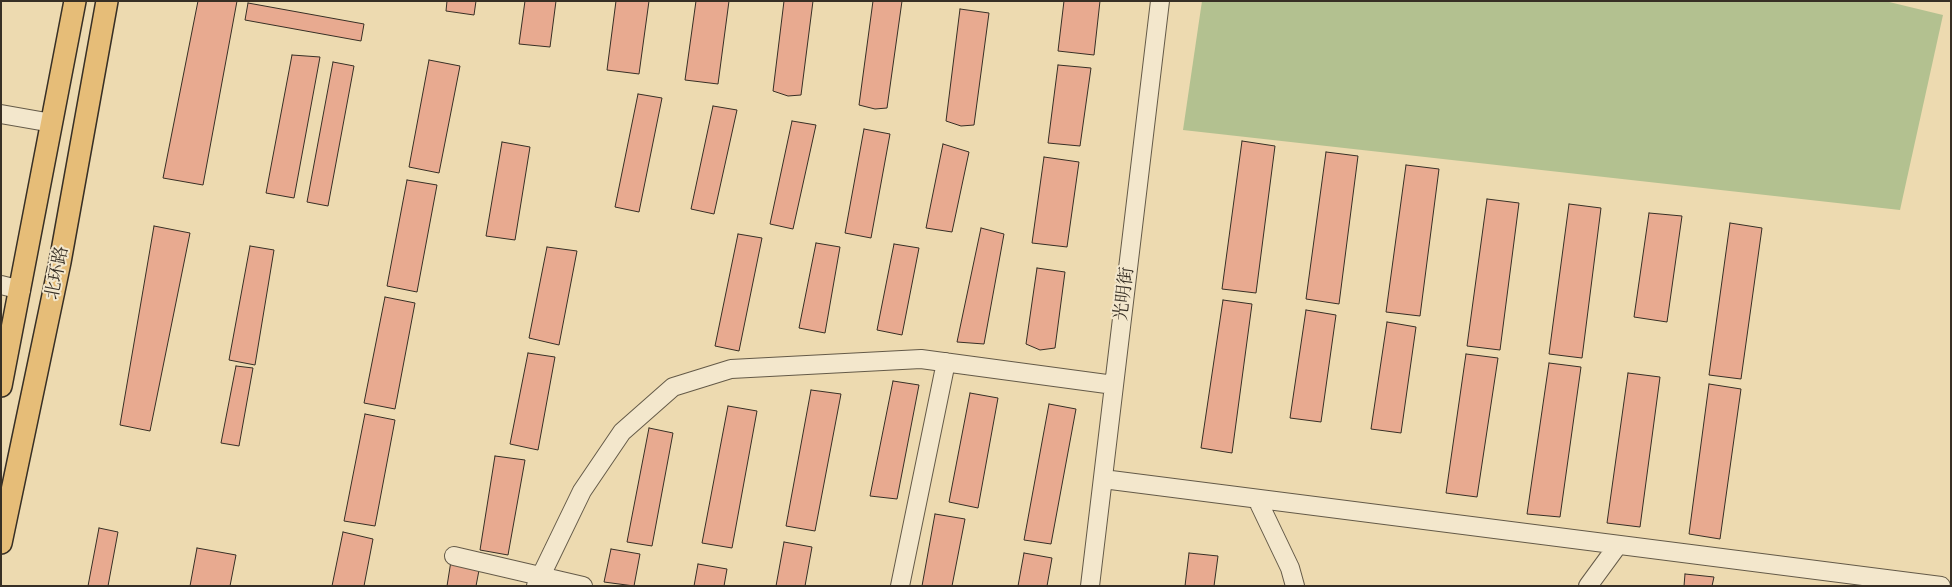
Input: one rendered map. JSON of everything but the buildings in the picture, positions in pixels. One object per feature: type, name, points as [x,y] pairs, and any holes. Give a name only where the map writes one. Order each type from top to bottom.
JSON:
[{"type":"main road","name":"北环路","points":[[1,386],[11,288],[52,124],[75,1]]},
{"type":"main road","name":"北环路","points":[[1,543],[60,262],[107,1]]},
{"type":"street","name":"光明街","points":[[1090,586],[1160,1]]},
{"type":"street","points":[[1,114],[52,124]]},
{"type":"street","points":[[538,581],[582,491],[622,432],[673,387],[731,369],[921,359],[1114,385]]},
{"type":"street","points":[[900,586],[946,362]]},
{"type":"street","points":[[1103,479],[1940,586]]},
{"type":"street","points":[[1256,499],[1290,568],[1295,586]]},
{"type":"street","points":[[1588,586],[1618,545]]},
{"type":"street","points":[[454,556],[538,581],[583,586]]},
{"type":"green space","points":[[1202,1],[1885,1],[1943,15],[1900,210],[1183,130]]}]
